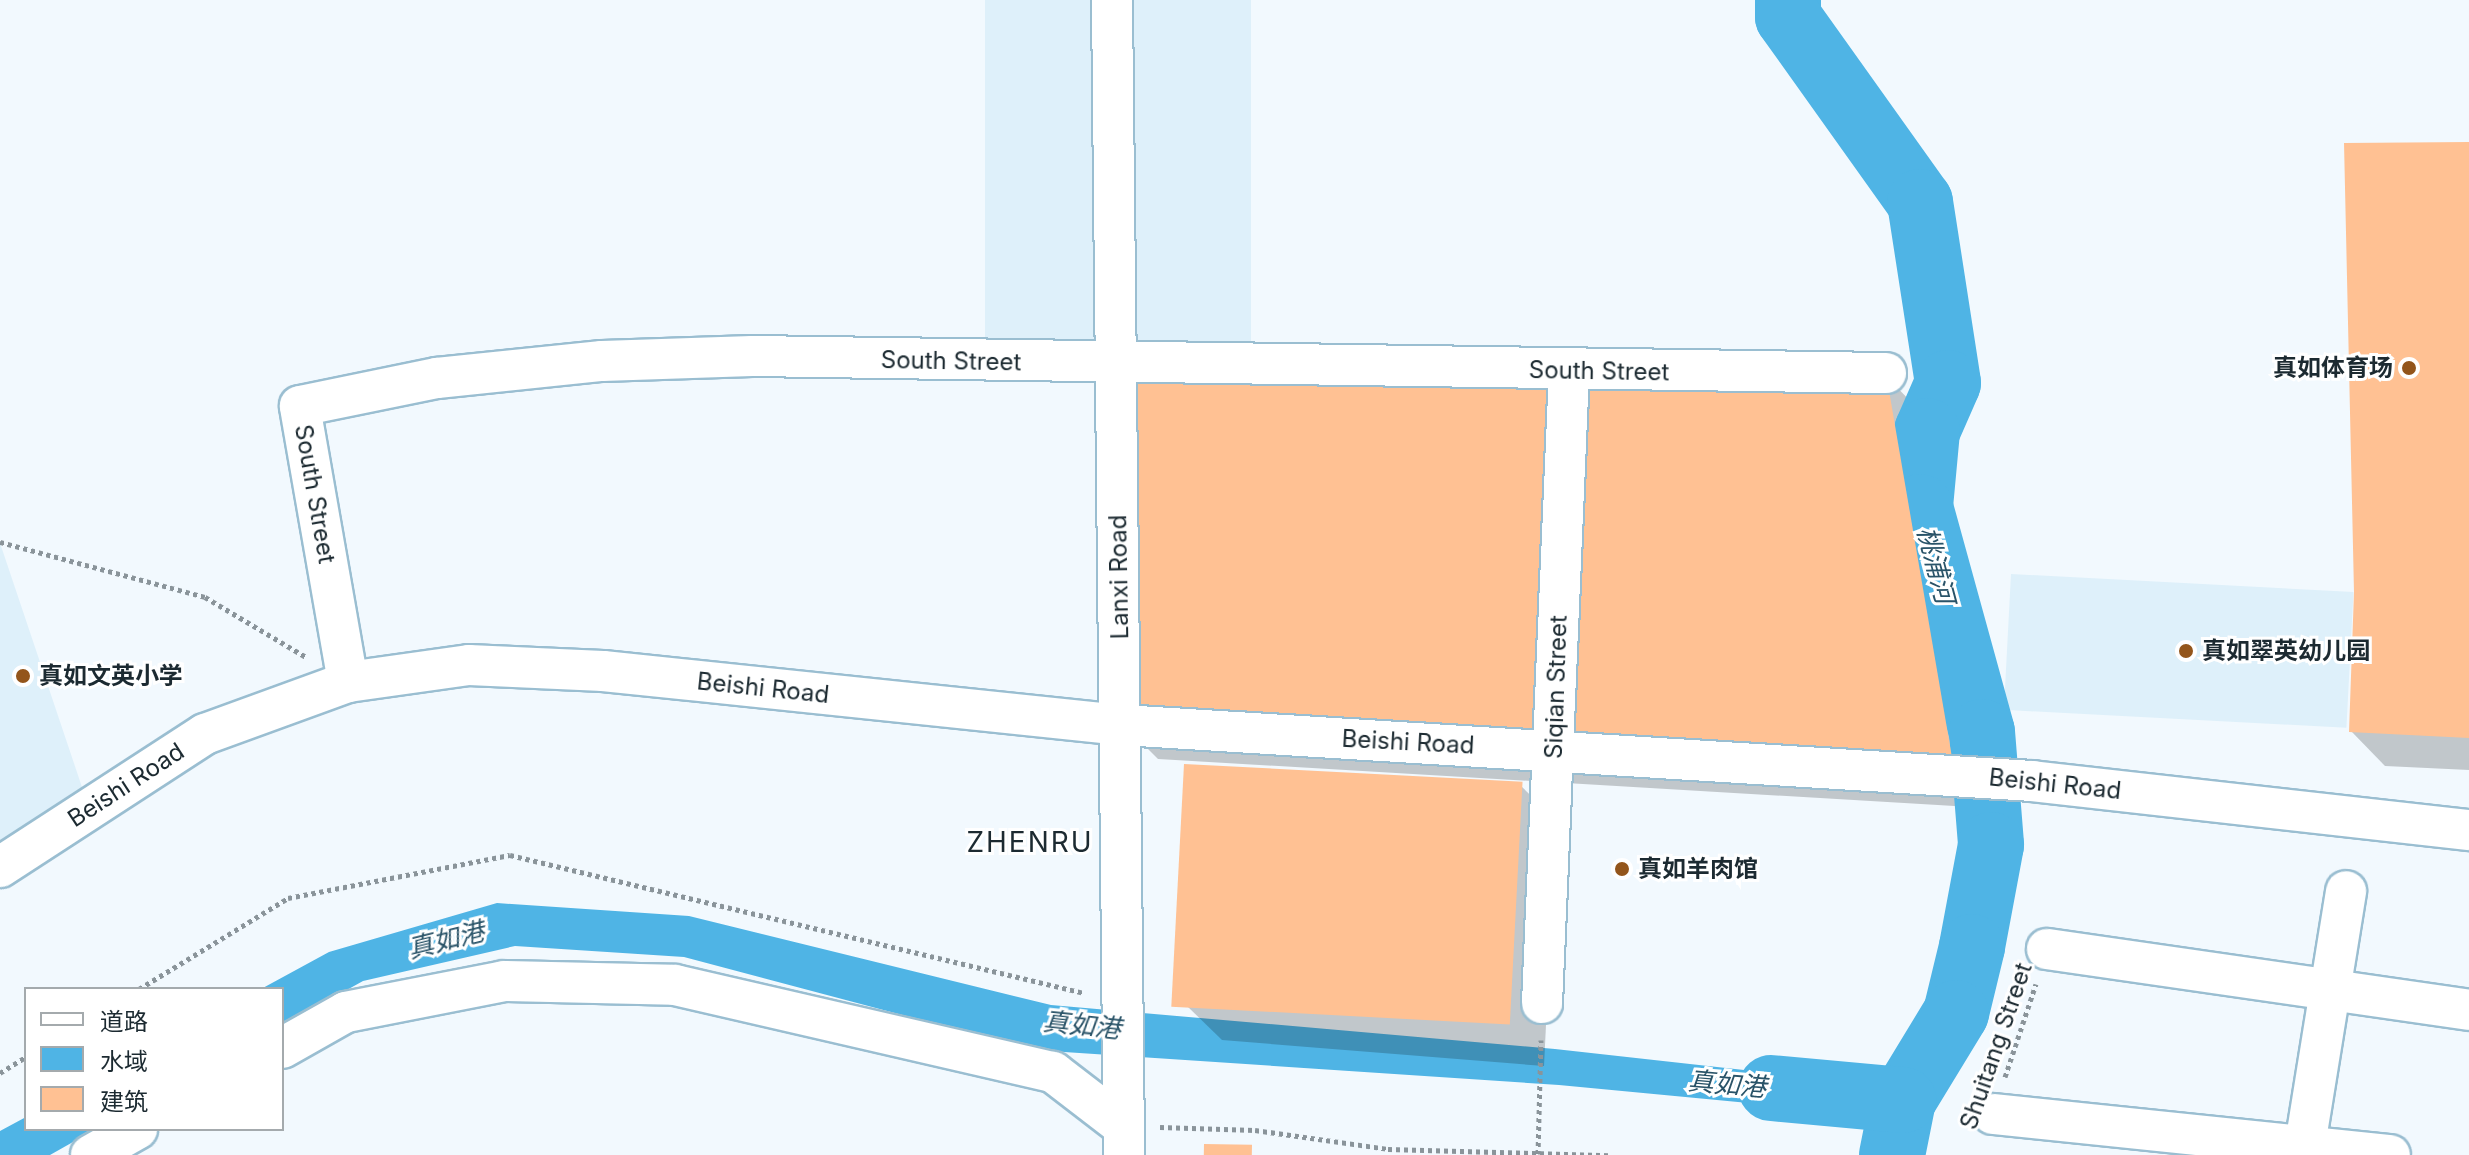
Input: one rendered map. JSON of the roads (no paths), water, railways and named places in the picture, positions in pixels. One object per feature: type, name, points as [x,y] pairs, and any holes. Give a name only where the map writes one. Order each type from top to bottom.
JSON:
[{"type":"street","name":"Lanxi Road","points":[[1112,0],[1124,1141]]},
{"type":"street","name":"South Street","points":[[348,682],[300,406],[437,378],[602,361],[752,356],[1569,371],[1886,373]]},
{"type":"street","name":"Siqian Street","points":[[1542,1003],[1569,371]]},
{"type":"street","name":"Beishi Road","points":[[0,867],[205,734],[348,682],[469,665],[603,671],[1122,725],[2032,781],[2469,830]]},
{"type":"street","points":[[2305,1145],[2346,891]]},
{"type":"street","points":[[2047,949],[2469,1010]]},
{"type":"street","points":[[284,1047],[346,1012],[504,981],[675,985],[1053,1072],[1124,1141]]},
{"type":"street","points":[[1993,1114],[2235,1145],[2305,1145],[2390,1155]]},
{"type":"street","points":[[91,1155],[133,1131]]},
{"type":"water","points":[[497,903],[689,916],[1051,1005],[1555,1049],[1862,1083],[1863,1114],[1559,1085],[1034,1050],[684,957],[515,946],[363,981],[284,1025],[284,987],[265,987],[329,952]]},
{"type":"water","points":[[24,1118],[24,1131],[92,1131],[50,1155],[0,1155],[0,1131]]},
{"type":"waterway","name":"桃浦河","points":[[1788,0],[1788,17],[1920,202],[1948,383],[1927,431],[1920,507],[1982,732],[1991,845],[1972,947],[1956,1013],[1903,1100],[1892,1155]]},
{"type":"waterway","name":"真如港","points":[[1771,1088],[1903,1100]]},
{"type":"place","name":"真如体育场","points":[[2409,368]]},
{"type":"place","name":"真如翠英幼儿园","points":[[2186,651]]},
{"type":"place","name":"真如文英小学","points":[[23,676]]},
{"type":"place","name":"真如羊肉馆","points":[[1622,869]]},
{"type":"district","name":"ZHENRU","points":[[1030,842]]}]
